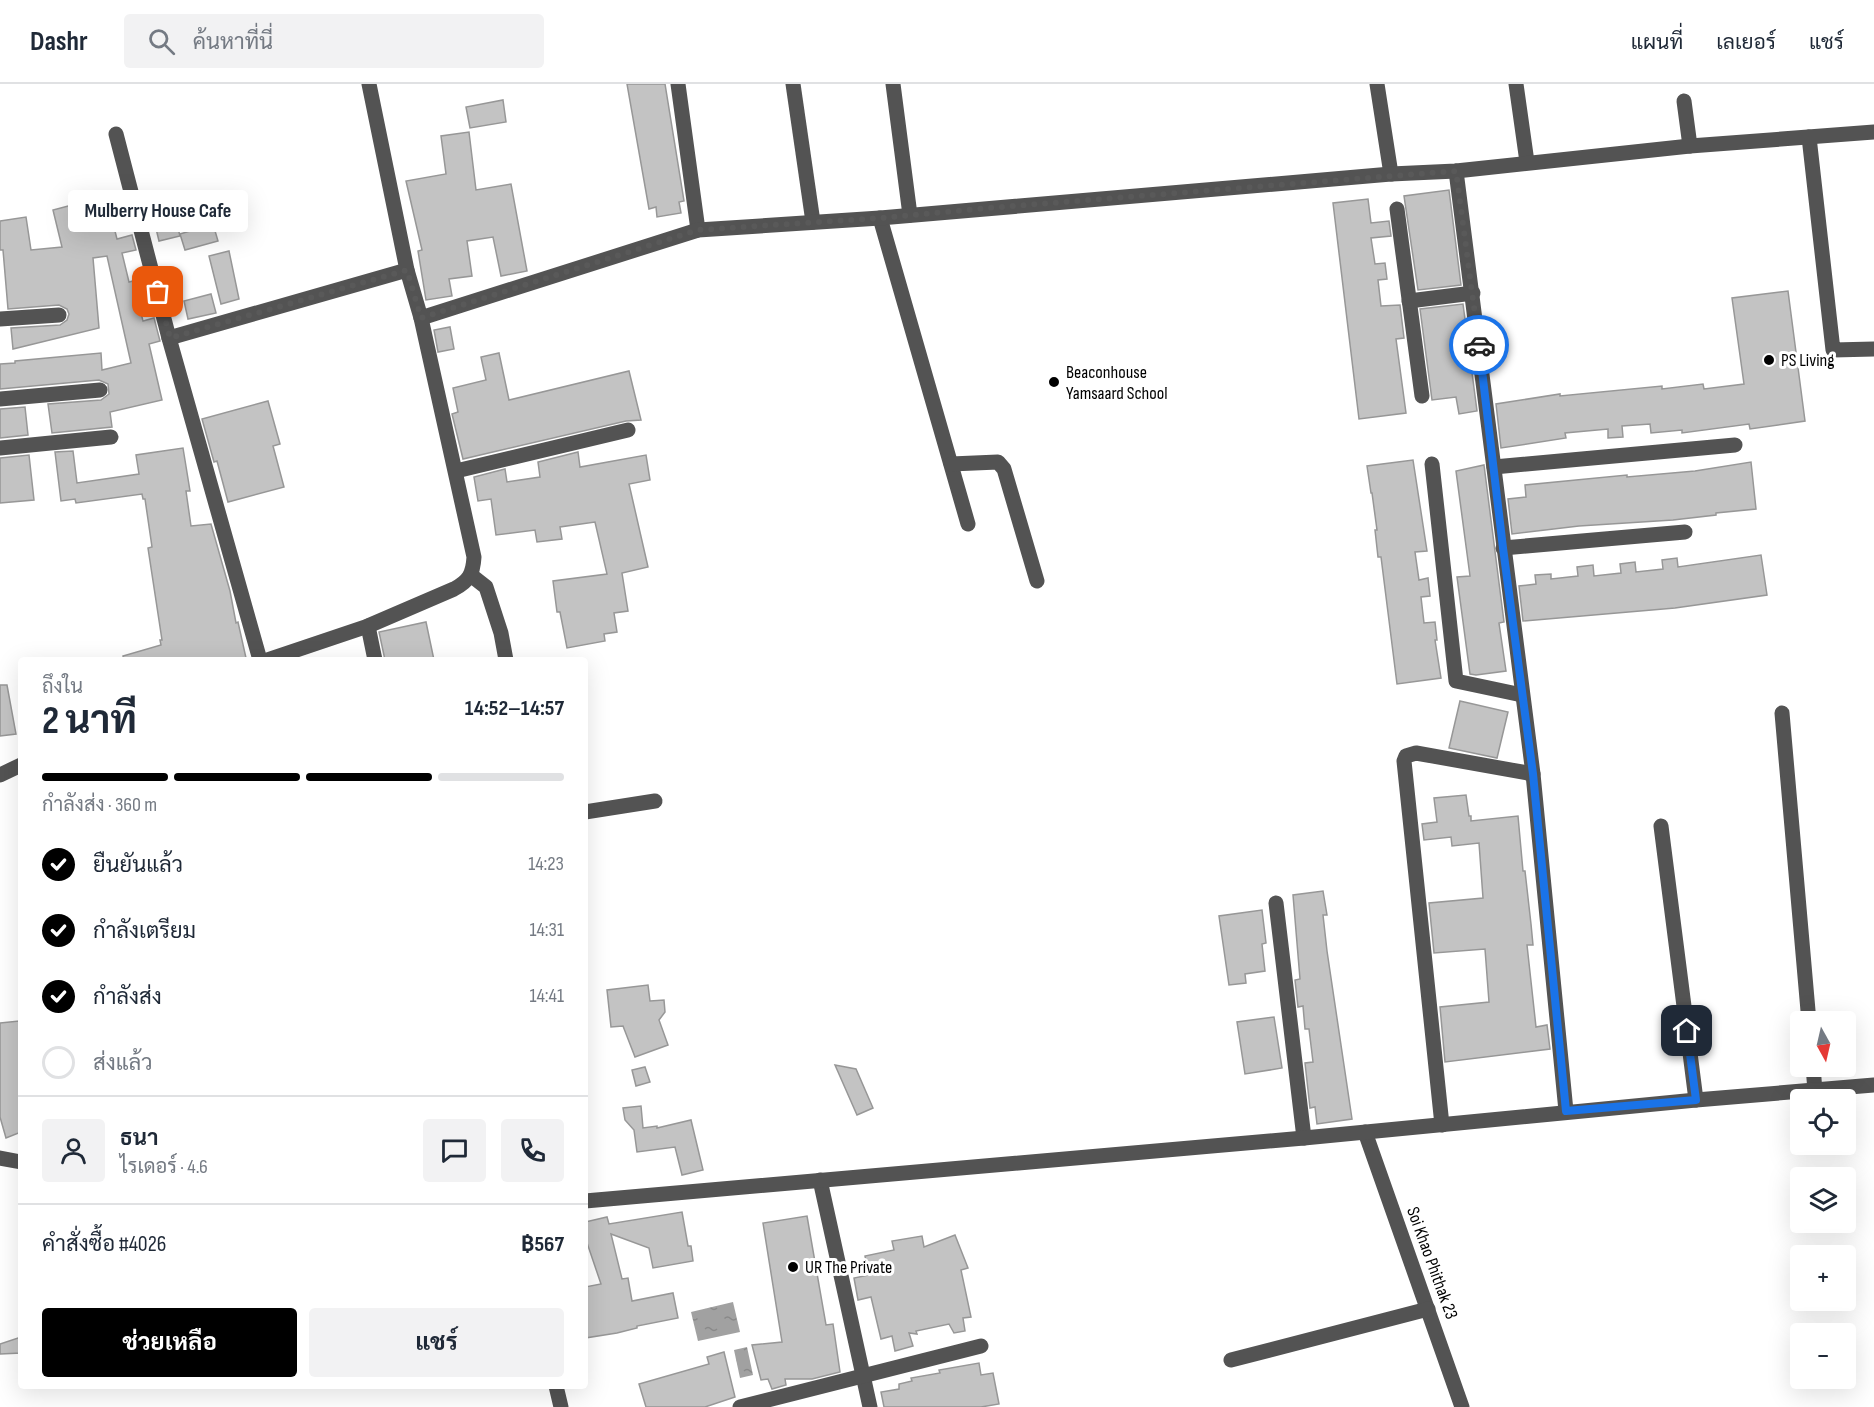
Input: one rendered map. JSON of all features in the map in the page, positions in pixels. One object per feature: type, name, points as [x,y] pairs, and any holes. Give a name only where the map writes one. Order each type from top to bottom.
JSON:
[{"type":"street","points":[[276,657],[368,626],[454,589],[472,576],[474,557],[456,471],[421,318],[407,270],[369,84]]},
{"type":"street","points":[[678,84],[698,230]]},
{"type":"street","points":[[793,84],[813,222]]},
{"type":"street","points":[[893,84],[910,215]]},
{"type":"street","points":[[1377,84],[1392,174]]},
{"type":"street","points":[[1516,84],[1527,162]]},
{"type":"street","points":[[1684,101],[1690,146]]},
{"type":"street","points":[[421,318],[698,230],[880,218],[1392,174],[1456,171],[1690,146],[1874,132]]},
{"type":"street","points":[[116,134],[259,657]]},
{"type":"street","points":[[1809,137],[1833,350],[1874,349]]},
{"type":"street","points":[[1456,171],[1533,774],[1566,1111]]},
{"type":"street","points":[[1397,209],[1422,396]]},
{"type":"street","points":[[880,218],[968,524]]},
{"type":"street","points":[[170,338],[407,270]]},
{"type":"street","points":[[1409,301],[1473,293]]},
{"type":"street","points":[[0,319],[59,315]]},
{"type":"street","points":[[0,399],[100,390]]},
{"type":"street","points":[[456,471],[628,430]]},
{"type":"street","points":[[0,448],[111,437]]},
{"type":"street","points":[[1494,467],[1735,446]]},
{"type":"street","points":[[951,464],[998,462],[1004,469],[1037,581]]},
{"type":"street","points":[[1432,464],[1456,681],[1522,694]]},
{"type":"street","points":[[1503,548],[1685,532]]},
{"type":"street","points":[[472,576],[486,588],[501,633],[505,657]]},
{"type":"street","points":[[368,626],[374,657]]},
{"type":"street","points":[[1782,713],[1808,1011]]},
{"type":"street","points":[[1442,1125],[1404,761],[1406,756],[1416,753],[1533,774]]},
{"type":"street","points":[[0,775],[18,766]]},
{"type":"street","points":[[588,812],[655,801]]},
{"type":"street","points":[[1661,826],[1696,1100]]},
{"type":"street","points":[[1276,903],[1304,1138]]},
{"type":"street","points":[[1835,1089],[1874,1085]]},
{"type":"street","points":[[588,1201],[1304,1138],[1566,1111],[1790,1093]]},
{"type":"street","name":"Soi Khao Phithak 23","points":[[1365,1132],[1462,1407]]},
{"type":"street","points":[[0,1158],[18,1161]]},
{"type":"street","points":[[820,1180],[870,1407]]},
{"type":"street","points":[[1231,1360],[1428,1310]]},
{"type":"street","points":[[740,1407],[981,1346]]},
{"type":"street","points":[[557,1389],[561,1407]]},
{"type":"water","points":[[733,1302],[740,1332],[698,1341],[691,1312]]},
{"type":"water","points":[[747,1347],[753,1375],[740,1378],[734,1350]]},
{"type":"building","points":[[627,84],[665,84],[684,201],[679,202],[681,213],[657,217],[656,207],[649,209]]},
{"type":"building","points":[[503,100],[506,122],[470,128],[466,107]]},
{"type":"building","points":[[469,132],[476,190],[511,184],[527,271],[501,276],[493,237],[467,241],[472,276],[449,279],[452,296],[426,300],[418,251],[422,250],[406,181],[446,174],[441,136]]},
{"type":"building","points":[[1449,190],[1461,285],[1418,290],[1404,196]]},
{"type":"building","points":[[106,196],[117,239],[132,235],[136,250],[122,253],[129,282],[133,281],[143,321],[154,318],[160,341],[149,344],[162,400],[110,412],[112,427],[52,433],[48,404],[101,400],[109,394],[108,384],[99,380],[0,389],[0,364],[101,353],[102,370],[131,363],[107,256],[93,258],[99,328],[13,349],[11,328],[60,325],[67,320],[69,314],[67,309],[59,305],[8,309],[3,250],[0,250],[0,221],[26,217],[31,250],[62,247],[53,210]]},
{"type":"building","points":[[1368,199],[1371,223],[1389,221],[1391,236],[1371,238],[1375,264],[1385,263],[1387,279],[1378,280],[1381,306],[1400,305],[1404,338],[1396,339],[1406,413],[1359,419],[1333,203]]},
{"type":"building","points":[[175,216],[180,236],[159,241],[154,220]]},
{"type":"building","points":[[213,224],[218,241],[185,250],[180,234]]},
{"type":"building","points":[[229,251],[239,299],[221,304],[209,256]]},
{"type":"building","points":[[1788,291],[1805,421],[1750,429],[1749,424],[1682,433],[1682,430],[1651,433],[1650,424],[1622,426],[1623,437],[1608,438],[1608,429],[1565,433],[1566,438],[1501,448],[1496,404],[1560,394],[1560,396],[1662,386],[1662,389],[1703,384],[1704,389],[1744,384],[1732,298]]},
{"type":"building","points":[[211,294],[216,313],[188,319],[184,301]]},
{"type":"building","points":[[1463,304],[1477,411],[1459,414],[1456,397],[1432,400],[1420,309]]},
{"type":"building","points":[[450,327],[454,349],[438,352],[434,330]]},
{"type":"building","points":[[499,353],[509,400],[629,371],[641,420],[626,421],[463,459],[452,414],[458,412],[453,388],[486,380],[481,357]]},
{"type":"building","points":[[268,401],[280,444],[273,446],[284,487],[228,502],[202,419]]},
{"type":"building","points":[[25,407],[28,435],[0,438],[0,409]]},
{"type":"building","points":[[183,448],[190,491],[186,491],[191,526],[211,524],[246,657],[123,657],[161,645],[160,640],[162,640],[148,548],[152,547],[145,499],[142,494],[76,503],[75,499],[61,501],[55,452],[73,451],[77,483],[139,474],[136,455]]},
{"type":"building","points":[[578,452],[580,467],[646,455],[650,480],[629,484],[648,567],[622,573],[628,611],[614,613],[617,632],[604,634],[605,641],[567,648],[560,612],[557,612],[553,581],[607,574],[595,522],[560,527],[562,539],[537,542],[535,530],[496,535],[491,499],[478,501],[474,477],[505,469],[507,482],[540,477],[538,462]]},
{"type":"building","points":[[29,455],[34,500],[0,503],[0,458]]},
{"type":"building","points":[[1413,460],[1427,551],[1415,552],[1419,580],[1428,578],[1430,596],[1421,597],[1424,623],[1435,622],[1437,640],[1435,640],[1441,678],[1397,684],[1367,466]]},
{"type":"building","points":[[1751,462],[1756,509],[1673,520],[1579,526],[1512,534],[1508,499],[1526,497],[1525,485],[1695,471]]},
{"type":"building","points":[[1484,465],[1504,622],[1499,623],[1506,671],[1476,675],[1470,674],[1457,577],[1470,576],[1456,471]]},
{"type":"building","points":[[1761,555],[1767,595],[1675,608],[1523,621],[1519,586],[1536,584],[1535,575],[1551,574],[1551,579],[1578,576],[1577,567],[1593,565],[1594,576],[1621,573],[1620,564],[1635,562],[1636,572],[1663,569],[1662,560],[1677,558],[1678,567]]},
{"type":"building","points":[[426,622],[433,657],[384,657],[379,632]]},
{"type":"building","points":[[0,685],[7,685],[16,734],[0,736]]},
{"type":"building","points":[[1460,701],[1508,712],[1497,758],[1449,748]]},
{"type":"building","points":[[1466,795],[1471,821],[1518,816],[1533,945],[1527,945],[1536,1027],[1547,1025],[1550,1049],[1445,1062],[1440,1007],[1489,1002],[1485,949],[1434,953],[1429,903],[1483,898],[1479,843],[1452,846],[1451,837],[1424,840],[1422,824],[1437,822],[1434,798]]},
{"type":"building","points":[[1323,891],[1327,915],[1323,915],[1327,951],[1352,1119],[1317,1124],[1315,1107],[1310,1108],[1305,1063],[1313,1062],[1309,1029],[1305,1029],[1303,1006],[1298,1007],[1295,980],[1300,979],[1293,895]]},
{"type":"building","points":[[1262,910],[1266,943],[1262,944],[1265,971],[1245,974],[1246,983],[1229,985],[1219,916]]},
{"type":"building","points":[[648,985],[650,1001],[664,1000],[665,1012],[659,1020],[668,1045],[635,1057],[623,1026],[611,1027],[607,990]]},
{"type":"building","points":[[1274,1017],[1282,1068],[1245,1074],[1237,1022]]},
{"type":"building","points":[[18,1021],[18,1133],[6,1138],[0,1117],[0,1023]]},
{"type":"building","points":[[835,1065],[856,1069],[873,1108],[857,1115]]},
{"type":"building","points":[[645,1067],[650,1082],[636,1086],[632,1070]]},
{"type":"building","points":[[641,1106],[643,1128],[657,1126],[657,1128],[691,1120],[703,1170],[682,1175],[675,1147],[637,1152],[634,1130],[625,1120],[623,1108]]},
{"type":"building","points":[[682,1212],[693,1261],[653,1268],[649,1248],[611,1234],[622,1279],[628,1278],[632,1301],[673,1293],[678,1318],[588,1338],[588,1286],[601,1284],[588,1246],[588,1221],[607,1217],[609,1224]]},
{"type":"building","points":[[807,1216],[826,1325],[833,1324],[840,1372],[812,1379],[785,1379],[786,1385],[772,1389],[768,1379],[761,1380],[752,1345],[782,1342],[763,1223]]},
{"type":"building","points":[[955,1235],[968,1268],[961,1270],[971,1317],[963,1318],[965,1331],[954,1333],[949,1324],[916,1331],[917,1334],[909,1333],[913,1346],[895,1351],[892,1336],[881,1339],[871,1297],[858,1300],[854,1278],[869,1275],[865,1256],[894,1250],[892,1241],[922,1236],[924,1247]]},
{"type":"building","points":[[18,1338],[18,1353],[0,1354],[0,1344]]},
{"type":"building","points":[[724,1352],[735,1397],[705,1407],[646,1407],[639,1384],[709,1364],[707,1357]]},
{"type":"building","points":[[979,1363],[981,1375],[993,1373],[999,1404],[981,1407],[884,1407],[881,1392],[899,1389],[899,1384],[912,1381],[911,1378]]},
{"type":"way so far","points":[[158,292],[170,338],[407,270],[421,318],[698,230],[880,218],[1392,174],[1456,171],[1479,345]]},
{"type":"place","name":"Mulberry House Cafe","points":[[158,292]]},
{"type":"place","name":"PS Living","points":[[1769,360]]},
{"type":"place","name":"Beaconhouse Yamsaard School","points":[[1054,382]]},
{"type":"place","name":"UR The Private","points":[[793,1267]]},
{"type":"route","points":[[1479,345],[1533,774],[1566,1111],[1696,1100],[1687,1031]]}]
